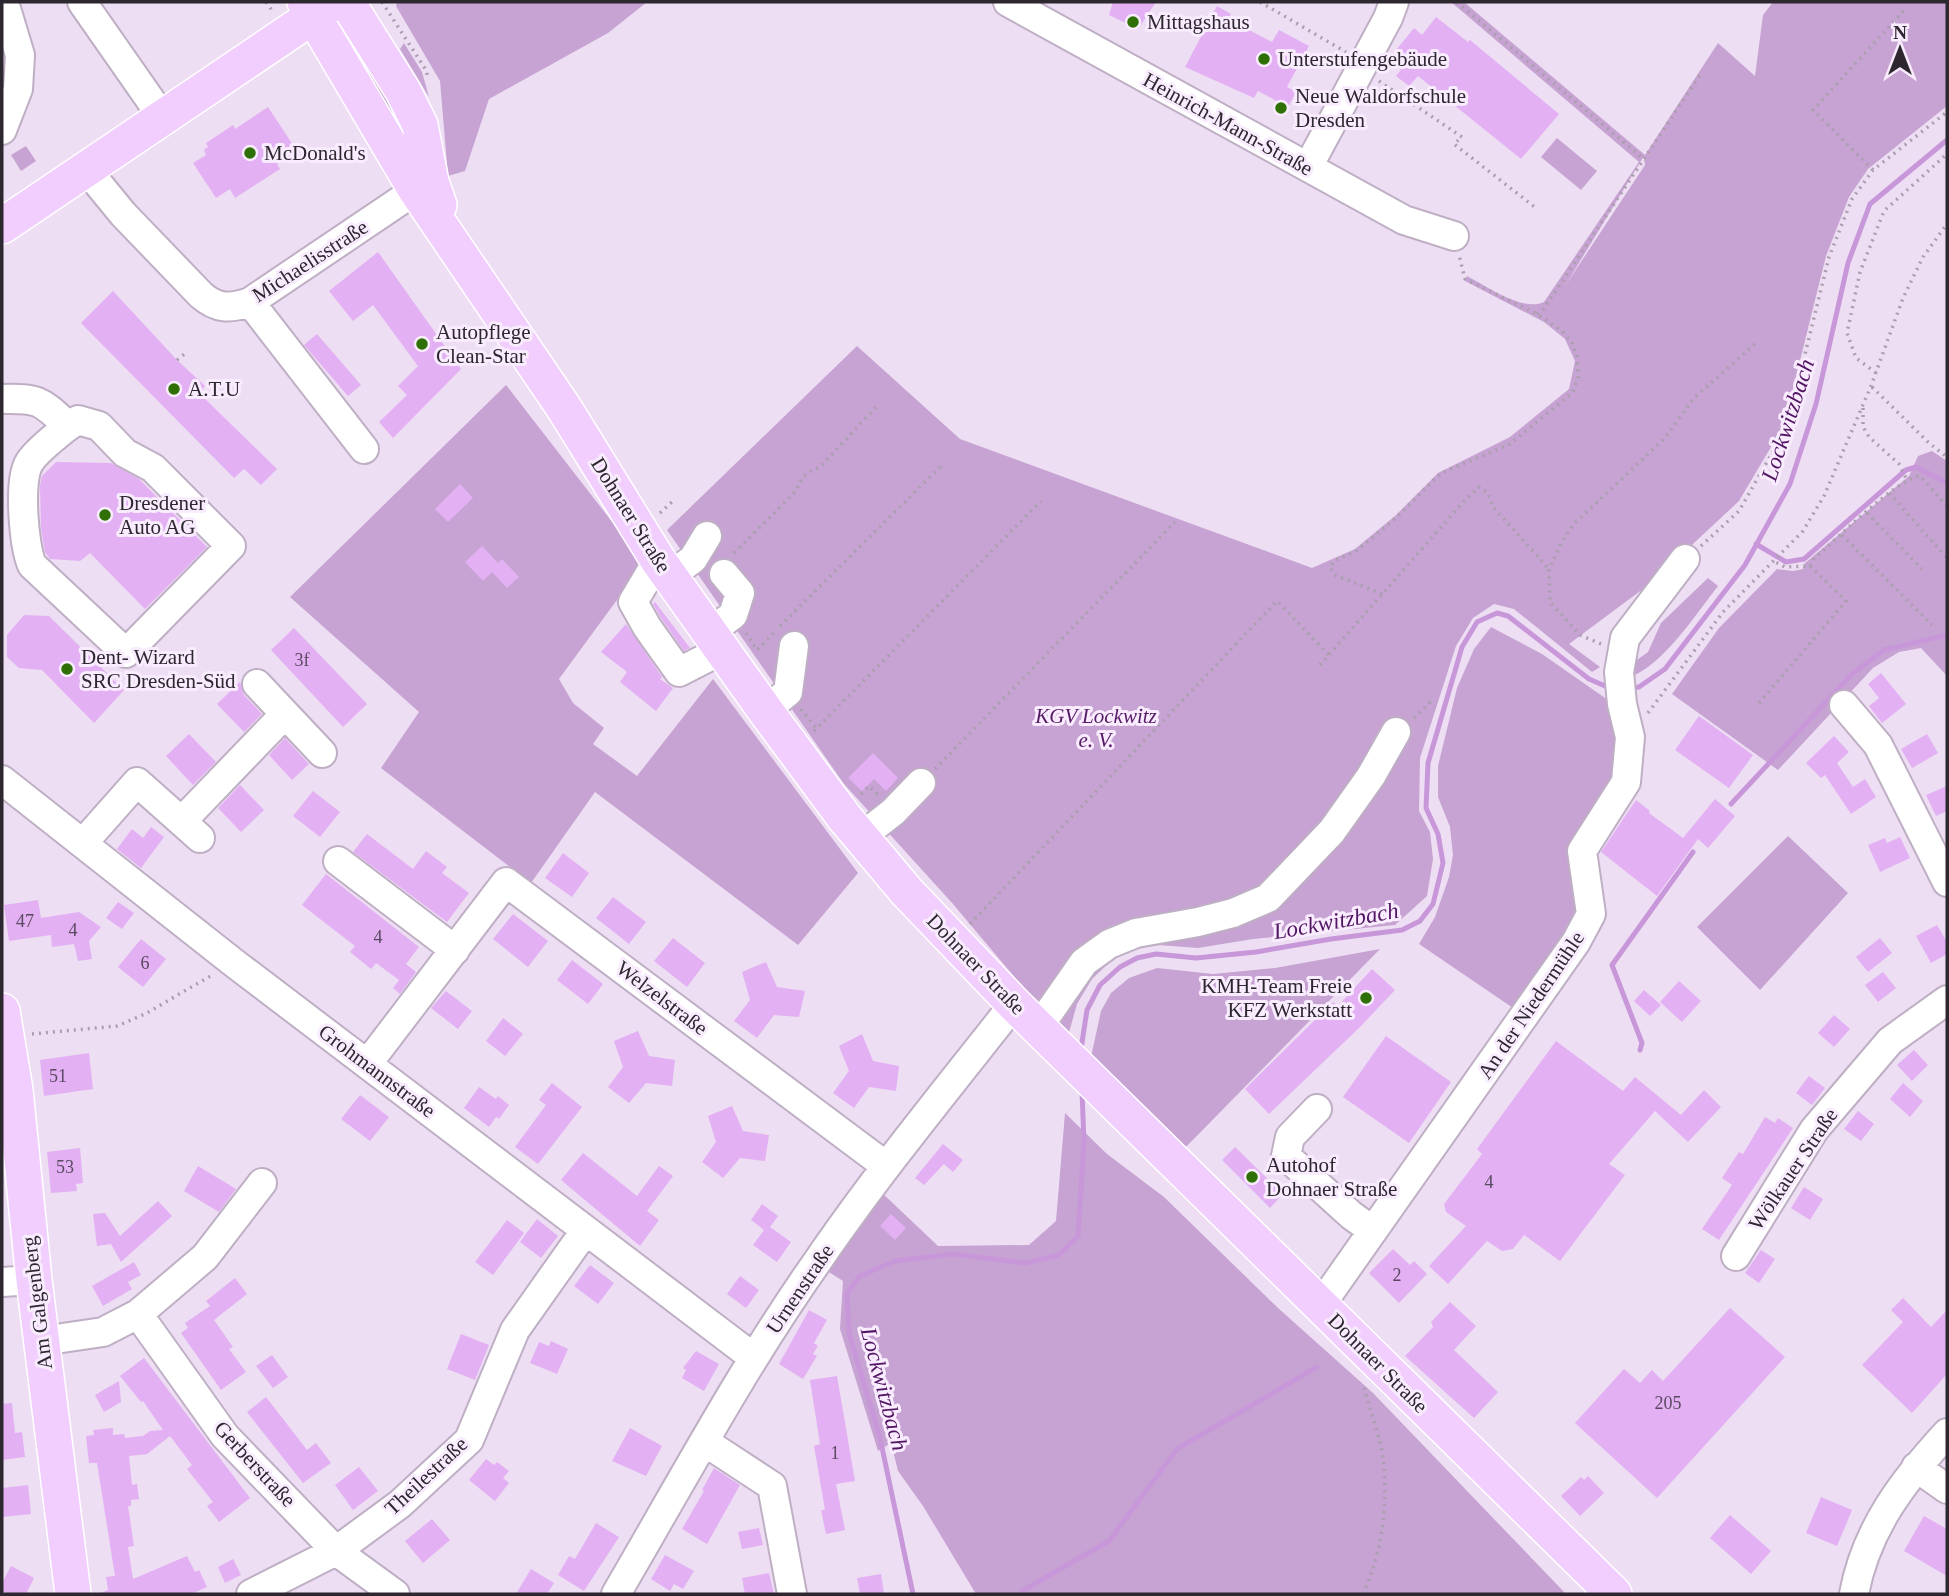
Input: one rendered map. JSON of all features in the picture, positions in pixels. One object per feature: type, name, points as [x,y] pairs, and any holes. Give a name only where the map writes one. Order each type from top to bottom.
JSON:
[{"type":"main road","name":"Dohnaer Straße","points":[[347,2],[403,91],[420,125],[431,181],[451,239]]},
{"type":"main road","points":[[2,226],[163,118],[317,6]]},
{"type":"main road","name":"Dohnaer Straße","points":[[317,6],[416,190],[564,408],[664,568],[721,632],[765,711],[861,837],[907,892],[1014,1004],[1614,1594]]},
{"type":"main road","name":"Am Galgenberg","points":[[5,1024],[15,1090],[18,1281],[41,1341],[73,1594]]},
{"type":"street","points":[[2,130],[18,89],[20,55],[4,2]]},
{"type":"street","points":[[82,2],[163,118]]},
{"type":"street","name":"Heinrich-Mann-Straße","points":[[1008,2],[1404,219],[1454,236]]},
{"type":"street","points":[[1308,167],[1356,62],[1388,18],[1394,2]]},
{"type":"street","name":"Michaelisstraße","points":[[87,170],[123,214],[213,305],[225,308],[250,302],[416,190]]},
{"type":"street","points":[[250,302],[364,449]]},
{"type":"street","points":[[2,399],[30,398],[45,405],[68,426]]},
{"type":"street","points":[[78,419],[99,426],[125,453],[153,468],[231,546],[126,653],[32,565],[26,552],[24,479],[29,462],[68,426],[78,419]]},
{"type":"street","points":[[707,536],[692,559],[664,568],[633,602],[679,673],[721,632],[740,593],[724,574]]},
{"type":"street","points":[[1621,662],[1625,638],[1685,559]]},
{"type":"street","points":[[765,711],[788,692],[794,646]]},
{"type":"street","name":"An der Niedermühle","points":[[1320,1306],[1576,942],[1591,914],[1582,851],[1626,782],[1630,737],[1622,704],[1621,662]]},
{"type":"street","points":[[257,684],[322,753]]},
{"type":"street","points":[[1844,705],[1878,745],[1947,882]]},
{"type":"street","points":[[83,843],[137,782],[191,830],[285,714]]},
{"type":"street","points":[[1041,1031],[1084,962],[1109,944],[1136,933],[1233,913],[1268,898],[1332,831],[1371,776],[1396,732]]},
{"type":"street","name":"Grohmannstraße","points":[[2,780],[234,962],[754,1358]]},
{"type":"street","points":[[861,837],[895,810],[921,783]]},
{"type":"street","points":[[338,861],[455,950]]},
{"type":"street","name":"Welzelstraße","points":[[368,1063],[506,882],[886,1166]]},
{"type":"street","name":"Wölkauer Straße","points":[[1735,1256],[1814,1130],[1890,1041],[1947,1000]]},
{"type":"street","name":"Urnenstraße","points":[[616,1594],[754,1358],[816,1263],[886,1166],[1014,1004]]},
{"type":"street","points":[[1317,1109],[1290,1137],[1286,1156],[1351,1215],[1374,1231]]},
{"type":"street","points":[[41,1341],[103,1332],[138,1314],[205,1258],[261,1183]]},
{"type":"street","name":"Theilestraße","points":[[251,1594],[336,1551],[400,1504],[469,1440],[515,1330],[585,1231]]},
{"type":"street","name":"Gerberstraße","points":[[138,1314],[225,1436],[336,1551],[395,1594]]},
{"type":"street","points":[[1854,1594],[1858,1570],[1887,1505],[1947,1433]]},
{"type":"street","points":[[705,1442],[772,1486],[792,1594]]},
{"type":"street","points":[[1916,1467],[1947,1489]]},
{"type":"path","points":[[382,2],[426,70]]},
{"type":"path","points":[[1261,2],[1356,62],[1462,137],[1454,144],[1536,208]]},
{"type":"path","points":[[1457,2],[1645,160]]},
{"type":"path","points":[[1873,170],[1813,110],[1906,8]]},
{"type":"path","points":[[1537,314],[1543,310],[1700,75]]},
{"type":"path","points":[[1685,559],[1739,511],[1787,427],[1829,257],[1852,199],[1873,170],[1947,112]]},
{"type":"path","points":[[1876,373],[1856,358],[1847,333],[1860,272],[1884,211],[1947,154]]},
{"type":"path","points":[[1630,737],[1723,612],[1803,531],[1824,496],[1863,406],[1903,298],[1923,257],[1947,223]]},
{"type":"path","points":[[1382,594],[1335,575],[1330,567],[1334,561],[1356,551],[1377,534],[1441,473],[1510,444],[1573,392],[1578,377],[1577,357],[1572,343],[1562,331],[1537,314],[1465,279]]},
{"type":"path","points":[[1621,662],[1580,635],[1550,602],[1549,570],[1562,541],[1576,523],[1665,438],[1694,398],[1757,342]]},
{"type":"path","points":[[177,360],[187,352]]},
{"type":"path","points":[[1871,386],[1947,457]]},
{"type":"path","points":[[724,574],[718,569],[796,491],[799,482],[810,470],[819,468],[879,404]]},
{"type":"path","points":[[1863,406],[1863,427],[1869,437],[1899,464],[1907,480]]},
{"type":"path","points":[[721,632],[757,650],[943,464]]},
{"type":"path","points":[[1810,566],[1814,559],[1907,480],[1920,477],[1947,506]]},
{"type":"path","points":[[1320,666],[1464,501],[1479,488],[1488,493],[1493,507],[1549,570]]},
{"type":"path","points":[[1889,493],[1947,558]]},
{"type":"path","points":[[792,747],[819,728],[1041,501]]},
{"type":"path","points":[[1867,513],[1922,569]]},
{"type":"path","points":[[921,783],[1175,522]]},
{"type":"path","points":[[1842,535],[1933,625]]},
{"type":"path","points":[[1759,703],[1846,600],[1810,566],[1785,567],[1776,560]]},
{"type":"path","points":[[969,925],[1277,601],[1329,655]]},
{"type":"path","points":[[5,1024],[117,1026],[145,1014],[234,962]]},
{"type":"path","points":[[1361,1375],[1384,1464],[1384,1532],[1363,1594]]},
{"type":"green space","points":[[397,2],[647,2],[608,33],[489,99],[465,171],[448,176],[440,81],[396,6]]},
{"type":"green space","name":"KGV Lockwitz e. V.","points":[[1451,2],[1464,2],[1645,155],[1718,43],[1755,76],[1763,15],[1773,2],[1947,2],[1947,106],[1868,169],[1849,197],[1826,256],[1784,425],[1739,501],[1651,583],[1569,644],[1600,667],[1592,672],[1514,609],[1494,604],[1473,618],[1456,646],[1420,758],[1419,811],[1430,832],[1433,859],[1427,896],[1395,925],[1253,939],[1198,948],[1158,945],[1130,950],[1112,960],[1092,979],[1077,1004],[1068,1036],[844,784],[667,530],[857,346],[960,439],[1312,568],[1355,549],[1395,516],[1438,473],[1510,437],[1569,389],[1575,361],[1565,339],[1544,322],[1465,281],[1467,276],[1495,292],[1526,304],[1544,302],[1639,162]],"holes":[[[1644,156],[1645,165],[1565,286]]]},
{"type":"green space","points":[[404,43],[422,72],[429,97],[400,49]]},
{"type":"green space","points":[[366,66],[405,131],[406,149],[360,69]]},
{"type":"green space","points":[[1557,138],[1597,171],[1581,190],[1541,157]]},
{"type":"green space","points":[[26,146],[36,161],[21,171],[11,155]]},
{"type":"green space","points":[[506,385],[644,563],[559,679],[573,703],[604,728],[593,744],[637,776],[713,679],[858,873],[798,945],[595,792],[531,883],[381,768],[419,712],[290,597]]},
{"type":"green space","points":[[1932,451],[1947,461],[1947,676],[1921,648],[1899,652],[1873,668],[1778,770],[1672,694],[1719,628],[1777,569],[1803,569],[1805,563],[1909,476],[1918,456]]},
{"type":"green space","points":[[1708,578],[1718,586],[1689,624],[1654,662],[1628,678],[1627,667],[1648,652],[1661,623]]},
{"type":"green space","points":[[1491,627],[1542,654],[1618,707],[1617,768],[1572,845],[1584,915],[1519,1012],[1419,944],[1435,917],[1449,877],[1453,855],[1450,827],[1438,797],[1438,766],[1457,688],[1474,649]]},
{"type":"green space","points":[[1788,836],[1848,893],[1760,990],[1697,927]]},
{"type":"green space","points":[[1380,949],[1182,1151],[1091,1057],[1101,1011],[1111,993],[1129,978],[1157,968],[1213,974],[1275,968]]},
{"type":"green space","points":[[1065,1113],[1107,1154],[1164,1197],[1278,1308],[1373,1393],[1566,1594],[976,1594],[923,1506],[898,1471],[891,1443],[878,1451],[840,1329],[843,1281],[821,1267],[880,1191],[938,1246],[1029,1245],[1056,1221]]},
{"type":"building","name":"Mittagshaus","points":[[1113,2],[1156,2],[1138,29],[1109,15]]},
{"type":"building","name":"Unterstufengebäude","points":[[1217,6],[1231,14],[1228,19],[1272,42],[1279,30],[1309,46],[1287,87],[1296,92],[1288,107],[1258,91],[1254,98],[1185,67]]},
{"type":"building","points":[[1436,17],[1468,42],[1470,40],[1559,114],[1521,159],[1418,76],[1409,86],[1396,76],[1401,70],[1388,60],[1414,28],[1422,35]]},
{"type":"building","name":"McDonald's","points":[[268,107],[297,151],[277,164],[280,169],[235,198],[230,189],[216,198],[193,163],[206,155],[206,143],[233,125],[235,129]]},
{"type":"building","name":"Autopflege Clean-Star","points":[[378,252],[461,369],[393,438],[379,422],[407,395],[398,386],[418,366],[373,305],[353,321],[329,291]]},
{"type":"building","name":"A.T.U","points":[[113,291],[205,386],[199,393],[277,469],[261,485],[244,469],[234,478],[81,323]]},
{"type":"building","points":[[317,334],[361,385],[348,396],[304,345]]},
{"type":"building","name":"Dresdener Auto AG","points":[[56,462],[111,463],[139,479],[207,547],[145,609],[90,553],[80,561],[50,559],[45,552],[41,528],[40,486],[42,476]]},
{"type":"building","points":[[460,484],[473,498],[448,522],[435,509]]},
{"type":"building","points":[[482,546],[498,563],[502,559],[519,577],[507,588],[492,572],[483,581],[465,562]]},
{"type":"building","points":[[655,602],[690,648],[684,651],[661,618],[653,604]]},
{"type":"building","name":"Dent- Wizard SRC Dresden-Süd","points":[[24,615],[49,616],[124,690],[94,723],[42,670],[19,668],[7,657],[7,635]]},
{"type":"building","points":[[626,624],[662,677],[660,679],[673,688],[656,711],[620,682],[627,672],[601,652]]},
{"type":"building","points":[[294,628],[367,704],[343,727],[271,650]]},
{"type":"building","points":[[1881,673],[1906,704],[1882,723],[1869,706],[1879,698],[1868,684]]},
{"type":"building","points":[[240,682],[244,695],[262,714],[244,732],[217,704]]},
{"type":"building","points":[[1699,716],[1753,755],[1729,788],[1675,750]]},
{"type":"building","points":[[189,734],[216,762],[193,785],[166,756]]},
{"type":"building","points":[[1927,734],[1938,753],[1912,768],[1901,749]]},
{"type":"building","points":[[1834,736],[1849,752],[1837,763],[1853,787],[1865,779],[1876,797],[1851,814],[1825,775],[1821,778],[1806,763]]},
{"type":"building","points":[[285,738],[309,764],[292,780],[269,755]]},
{"type":"building","points":[[873,753],[898,778],[886,791],[874,779],[862,791],[848,778]]},
{"type":"building","points":[[240,785],[264,810],[241,832],[218,808]]},
{"type":"building","points":[[1947,786],[1947,811],[1936,816],[1926,795]]},
{"type":"building","points":[[313,791],[340,812],[320,837],[293,816]]},
{"type":"building","points":[[1715,799],[1735,816],[1708,848],[1698,839],[1657,896],[1601,852],[1636,800],[1683,838]]},
{"type":"building","points":[[151,827],[164,837],[141,868],[117,849],[132,829],[143,838]]},
{"type":"building","points":[[367,834],[413,869],[426,851],[447,867],[442,873],[469,893],[447,922],[353,852]]},
{"type":"building","points":[[1900,837],[1910,858],[1880,872],[1868,845],[1885,838],[1887,843]]},
{"type":"building","points":[[563,853],[589,873],[572,897],[545,878]]},
{"type":"building","points":[[326,874],[419,947],[406,964],[416,972],[400,994],[393,988],[399,980],[376,963],[371,969],[350,952],[355,946],[302,905]]},
{"type":"building","points":[[613,897],[646,922],[629,944],[596,918]]},
{"type":"building","points":[[38,900],[41,918],[79,912],[101,927],[89,941],[92,959],[78,961],[74,944],[52,947],[51,935],[9,941],[4,905]]},
{"type":"building","points":[[118,902],[134,913],[122,929],[106,918]]},
{"type":"building","points":[[513,914],[548,941],[528,967],[493,939]]},
{"type":"building","points":[[1937,925],[1947,942],[1947,954],[1931,963],[1916,936]]},
{"type":"building","points":[[673,938],[705,963],[687,987],[654,961]]},
{"type":"building","points":[[1880,938],[1892,953],[1868,972],[1856,957]]},
{"type":"building","points":[[141,939],[166,959],[143,987],[118,967]]},
{"type":"building","points":[[572,960],[603,984],[588,1004],[557,980]]},
{"type":"building","points":[[766,962],[777,987],[805,991],[799,1017],[774,1015],[757,1038],[734,1021],[750,1000],[742,972]]},
{"type":"building","points":[[1372,969],[1395,990],[1269,1114],[1245,1089],[1333,1002],[1338,1006]]},
{"type":"building","points":[[1883,972],[1896,988],[1878,1002],[1865,985]]},
{"type":"building","points":[[1679,981],[1701,1001],[1682,1022],[1660,1002]]},
{"type":"building","points":[[1644,990],[1661,1005],[1650,1016],[1634,1001]]},
{"type":"building","points":[[446,991],[472,1011],[458,1029],[431,1008]]},
{"type":"building","points":[[1834,1015],[1850,1029],[1834,1047],[1818,1033]]},
{"type":"building","points":[[503,1018],[523,1034],[505,1056],[486,1041]]},
{"type":"building","points":[[638,1031],[649,1056],[675,1060],[672,1086],[646,1083],[629,1103],[608,1087],[623,1067],[614,1041]]},
{"type":"building","points":[[862,1034],[873,1061],[899,1066],[896,1091],[869,1087],[854,1108],[833,1093],[849,1071],[839,1046]]},
{"type":"building","points":[[1386,1036],[1451,1082],[1409,1143],[1343,1097]]},
{"type":"building","points":[[1556,1041],[1623,1091],[1635,1077],[1681,1115],[1704,1090],[1721,1107],[1688,1142],[1655,1111],[1609,1164],[1625,1175],[1560,1261],[1524,1235],[1513,1249],[1502,1251],[1487,1241],[1448,1284],[1429,1266],[1466,1226],[1446,1212],[1444,1204],[1482,1154],[1477,1149]]},
{"type":"building","points":[[1914,1050],[1928,1065],[1912,1081],[1897,1065]]},
{"type":"building","points":[[89,1053],[93,1089],[44,1096],[40,1060]]},
{"type":"building","points":[[1809,1076],[1825,1088],[1812,1105],[1796,1093]]},
{"type":"building","points":[[552,1083],[582,1107],[538,1164],[515,1147],[546,1105],[539,1100]]},
{"type":"building","points":[[1903,1083],[1923,1101],[1910,1117],[1890,1099]]},
{"type":"building","points":[[479,1087],[509,1105],[489,1127],[464,1108]]},
{"type":"building","points":[[360,1095],[389,1117],[370,1141],[341,1119]]},
{"type":"building","points":[[732,1106],[743,1131],[769,1135],[765,1161],[740,1158],[723,1178],[702,1162],[716,1142],[708,1116]]},
{"type":"building","points":[[1858,1111],[1874,1124],[1861,1141],[1844,1129]]},
{"type":"building","points":[[1765,1117],[1775,1123],[1778,1118],[1793,1128],[1719,1240],[1702,1229],[1732,1185],[1722,1178],[1739,1152],[1743,1154]]},
{"type":"building","points":[[943,1144],[963,1160],[953,1172],[944,1164],[924,1185],[915,1178]]},
{"type":"building","name":"Autohof Dohnaer Straße","points":[[1235,1147],[1283,1194],[1270,1208],[1222,1160]]},
{"type":"building","points":[[80,1148],[83,1183],[76,1184],[77,1191],[51,1193],[47,1152]]},
{"type":"building","points":[[583,1153],[637,1196],[659,1166],[673,1176],[647,1211],[659,1220],[640,1246],[561,1180]]},
{"type":"building","points":[[198,1166],[236,1189],[219,1212],[184,1191]]},
{"type":"building","points":[[1804,1187],[1823,1199],[1810,1220],[1791,1208]]},
{"type":"building","points":[[158,1201],[172,1216],[121,1262],[111,1244],[97,1246],[93,1214],[105,1213],[120,1236]]},
{"type":"building","points":[[762,1204],[778,1216],[770,1227],[791,1242],[777,1262],[753,1245],[764,1230],[751,1220]]},
{"type":"building","points":[[891,1214],[906,1228],[895,1240],[880,1226]]},
{"type":"building","points":[[537,1219],[558,1236],[541,1258],[520,1242]]},
{"type":"building","points":[[507,1220],[524,1233],[493,1275],[475,1262]]},
{"type":"building","points":[[1393,1249],[1410,1265],[1414,1261],[1427,1274],[1399,1303],[1369,1273]]},
{"type":"building","points":[[1761,1250],[1775,1259],[1759,1283],[1745,1273]]},
{"type":"building","points":[[134,1262],[141,1275],[128,1282],[132,1289],[103,1306],[92,1286]]},
{"type":"building","points":[[590,1265],[614,1283],[598,1304],[574,1286]]},
{"type":"building","points":[[740,1276],[759,1290],[746,1308],[727,1294]]},
{"type":"building","points":[[235,1278],[247,1294],[214,1320],[233,1347],[229,1349],[246,1372],[221,1390],[181,1333],[188,1328],[185,1323],[210,1306],[206,1301]]},
{"type":"building","points":[[1903,1298],[1931,1327],[1947,1310],[1947,1374],[1912,1413],[1862,1365],[1903,1322],[1891,1310]]},
{"type":"building","points":[[1450,1302],[1476,1326],[1454,1350],[1498,1392],[1474,1418],[1405,1356],[1433,1327],[1431,1322]]},
{"type":"building","points":[[1730,1308],[1785,1357],[1657,1498],[1575,1423],[1624,1369],[1640,1383],[1652,1370],[1663,1381]]},
{"type":"building","points":[[809,1310],[827,1320],[814,1343],[818,1346],[813,1354],[817,1356],[803,1379],[779,1364]]},
{"type":"building","points":[[461,1334],[489,1345],[475,1380],[447,1369]]},
{"type":"building","points":[[551,1341],[568,1349],[557,1374],[530,1363],[539,1342],[549,1346]]},
{"type":"building","points":[[696,1351],[719,1364],[704,1391],[682,1378],[686,1370],[683,1368]]},
{"type":"building","points":[[272,1355],[288,1377],[273,1388],[256,1366]]},
{"type":"building","points":[[144,1358],[250,1498],[219,1522],[207,1506],[213,1502],[187,1469],[192,1465],[170,1436],[147,1454],[129,1456],[132,1485],[137,1484],[139,1499],[131,1500],[131,1506],[128,1506],[134,1546],[128,1547],[133,1579],[187,1556],[195,1572],[199,1570],[207,1587],[191,1594],[98,1594],[108,1590],[106,1577],[115,1576],[97,1463],[89,1463],[86,1436],[94,1435],[93,1430],[113,1428],[113,1435],[124,1434],[125,1438],[163,1430],[143,1401],[141,1402],[120,1376]]},
{"type":"building","points":[[837,1376],[855,1481],[836,1484],[845,1530],[826,1534],[821,1510],[825,1510],[814,1446],[820,1444],[810,1380]]},
{"type":"building","points":[[119,1381],[121,1402],[104,1412],[95,1395]]},
{"type":"building","points":[[266,1397],[307,1450],[316,1443],[331,1463],[303,1483],[247,1412]]},
{"type":"building","points":[[12,1403],[15,1433],[22,1432],[25,1457],[2,1460],[2,1404]]},
{"type":"building","points":[[630,1428],[662,1446],[646,1476],[612,1461]]},
{"type":"building","points":[[486,1459],[494,1465],[497,1462],[509,1471],[503,1478],[509,1483],[495,1501],[469,1480]]},
{"type":"building","points":[[359,1467],[378,1491],[353,1510],[335,1485]]},
{"type":"building","points":[[714,1468],[740,1485],[707,1544],[682,1529]]},
{"type":"building","points":[[1588,1476],[1604,1493],[1580,1516],[1561,1496],[1581,1477],[1584,1480]]},
{"type":"building","points":[[28,1485],[31,1514],[2,1517],[2,1488]]},
{"type":"building","points":[[1821,1497],[1852,1510],[1837,1546],[1806,1533]]},
{"type":"building","points":[[1730,1515],[1771,1551],[1751,1574],[1710,1538]]},
{"type":"building","points":[[1924,1516],[1947,1529],[1947,1576],[1904,1551]]},
{"type":"building","points":[[432,1519],[450,1540],[423,1563],[405,1541]]},
{"type":"building","points":[[596,1523],[619,1537],[584,1591],[558,1575],[569,1556],[575,1559]]},
{"type":"building","points":[[759,1528],[763,1545],[742,1549],[738,1532]]},
{"type":"building","points":[[665,1555],[694,1571],[683,1589],[674,1584],[670,1591],[651,1579]]},
{"type":"building","points":[[233,1559],[241,1575],[225,1583],[218,1567]]},
{"type":"building","points":[[11,1566],[34,1578],[26,1594],[8,1594],[2,1591],[2,1583]]},
{"type":"building","points":[[531,1569],[554,1583],[547,1594],[516,1594]]},
{"type":"building","points":[[769,1573],[774,1594],[745,1594],[742,1578]]},
{"type":"building","points":[[881,1574],[884,1594],[860,1594],[857,1578]]},
{"type":"waterway","name":"Lockwitzbach","points":[[1628,688],[1639,687],[1665,669],[1745,565],[1790,484],[1816,404],[1848,263],[1870,204],[1947,140]]},
{"type":"waterway","points":[[1756,544],[1786,562],[1804,559],[1906,470],[1916,467],[1947,483]]},
{"type":"waterway","name":"Lockwitzbach","points":[[1081,1049],[1087,1010],[1100,985],[1120,967],[1137,958],[1156,954],[1196,958],[1256,952],[1402,930],[1420,921],[1433,904],[1443,863],[1438,834],[1426,808],[1428,763],[1462,647],[1477,622],[1497,613],[1508,616],[1589,679],[1612,689]]},
{"type":"waterway","points":[[1731,804],[1853,673],[1884,650],[1947,635]]},
{"type":"waterway","points":[[1640,1050],[1642,1043],[1612,965],[1693,852]]},
{"type":"waterway","name":"Lockwitzbach","points":[[913,1594],[880,1438],[849,1333],[847,1293],[860,1276],[895,1261],[953,1254],[1025,1263],[1059,1255],[1078,1236],[1084,1142],[1082,1091]]},
{"type":"waterway","points":[[1022,1594],[1022,1591],[1109,1541],[1177,1449],[1317,1367]]},
{"type":"place","name":"Mittagshaus","points":[[1133,22]]},
{"type":"place","name":"Unterstufengebäude","points":[[1264,59]]},
{"type":"place","name":"Neue Waldorfschule Dresden","points":[[1281,108]]},
{"type":"place","name":"McDonald's","points":[[250,153]]},
{"type":"place","name":"Autopflege Clean-Star","points":[[422,344]]},
{"type":"place","name":"A.T.U","points":[[174,389]]},
{"type":"place","name":"Dresdener Auto AG","points":[[105,515]]},
{"type":"place","name":"Dent- Wizard SRC Dresden-Süd","points":[[67,669]]},
{"type":"place","name":"KMH-Team Freie KFZ Werkstatt","points":[[1366,998]]},
{"type":"place","name":"Autohof Dohnaer Straße","points":[[1252,1177]]}]
